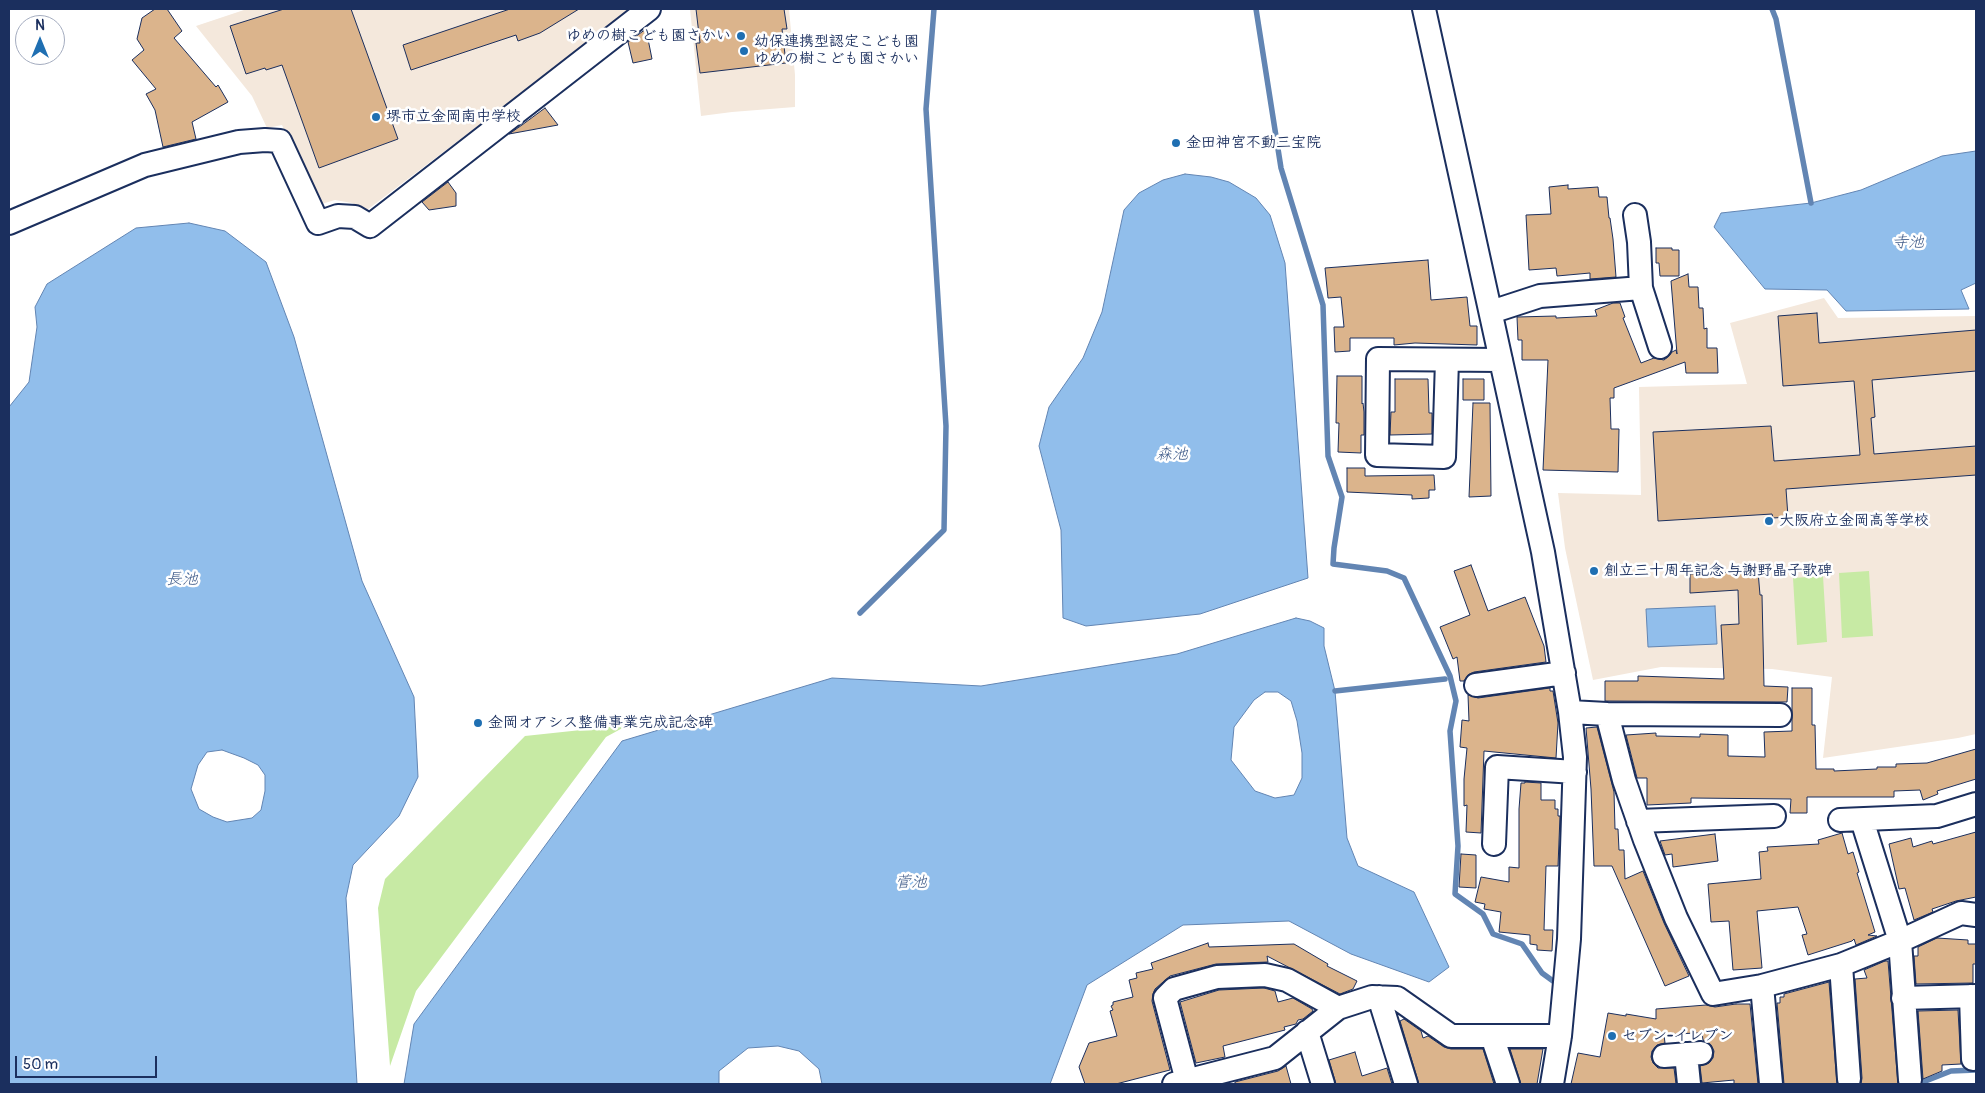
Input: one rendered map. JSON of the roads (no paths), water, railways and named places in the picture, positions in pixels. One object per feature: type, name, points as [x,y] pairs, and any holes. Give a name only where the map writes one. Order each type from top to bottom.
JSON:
[{"type":"street","points":[[9,223],[144,165],[239,142],[265,140],[280,141],[318,223],[338,216],[355,217],[370,226],[649,9]]},
{"type":"street","points":[[1424,9],[1543,552],[1570,712],[1575,772],[1569,939],[1560,1036],[1552,1084]]},
{"type":"street","points":[[1635,215],[1639,242],[1641,288],[1660,347]]},
{"type":"street","points":[[1491,312],[1540,296],[1641,288]]},
{"type":"street","points":[[1447,360],[1444,457],[1376,456],[1378,359],[1501,360]]},
{"type":"street","points":[[1476,685],[1564,673]]},
{"type":"street","points":[[1570,712],[1780,715]]},
{"type":"street","points":[[1607,714],[1624,780],[1638,821],[1676,918],[1712,994],[1762,986],[1840,965],[1900,941],[1961,913],[1976,915]]},
{"type":"street","points":[[1494,844],[1497,767],[1575,772]]},
{"type":"street","points":[[1910,1080],[1900,941],[1851,820],[1937,816],[1976,804]]},
{"type":"street","points":[[1638,821],[1774,816]]},
{"type":"street","points":[[1840,965],[1849,1079]]},
{"type":"street","points":[[1338,1008],[1287,980],[1265,975],[1218,977],[1174,989],[1165,998],[1180,1082],[1210,1079],[1275,1058],[1338,1008],[1372,997],[1397,998],[1451,1036],[1560,1036]]},
{"type":"street","points":[[1762,986],[1771,1084]]},
{"type":"street","points":[[1903,998],[1973,996],[1973,1060]]},
{"type":"street","points":[[1379,997],[1406,1084]]},
{"type":"street","points":[[1307,1032],[1323,1084]]},
{"type":"street","points":[[1492,1036],[1508,1084]]},
{"type":"street","points":[[1664,1056],[1694,1053],[1689,1084]]},
{"type":"water","name":"寺池","points":[[1976,151],[1976,283],[1961,290],[1969,309],[1846,311],[1827,290],[1765,289],[1714,227],[1721,213],[1811,203],[1861,190],[1942,156]]},
{"type":"water","name":"森池","points":[[1185,174],[1211,177],[1229,182],[1256,198],[1270,215],[1285,263],[1308,578],[1200,614],[1086,626],[1063,618],[1061,530],[1039,446],[1049,407],[1083,358],[1102,312],[1124,210],[1139,193],[1163,180]]},
{"type":"water","name":"長池","points":[[189,223],[225,231],[266,262],[294,337],[362,581],[414,697],[418,777],[399,816],[353,865],[346,898],[357,1084],[9,1084],[9,407],[29,382],[37,327],[35,307],[47,284],[136,228]],"holes":[[[222,750],[258,765],[265,775],[265,791],[261,810],[252,818],[227,822],[199,809],[191,789],[198,765],[207,752]]]},
{"type":"water","points":[[1715,606],[1717,644],[1648,647],[1646,609]]},
{"type":"water","name":"菅池","points":[[1296,618],[1310,621],[1324,628],[1324,646],[1335,691],[1347,838],[1358,866],[1414,892],[1449,967],[1429,982],[1351,954],[1289,921],[1183,925],[1087,985],[1050,1084],[822,1084],[819,1069],[799,1051],[778,1046],[748,1048],[719,1071],[719,1084],[404,1084],[414,1024],[622,741],[832,678],[981,686],[1177,654]],"holes":[[[1265,692],[1278,692],[1291,701],[1297,721],[1302,753],[1302,778],[1294,795],[1275,798],[1255,791],[1231,760],[1234,727],[1254,700]]]},
{"type":"waterway","points":[[860,613],[944,530],[946,426],[926,109],[934,9]]},
{"type":"waterway","points":[[1256,9],[1281,168],[1323,305],[1328,456],[1342,497],[1333,564],[1387,571],[1404,578],[1450,676],[1456,701],[1450,731],[1458,846],[1455,894],[1483,914],[1493,934],[1522,944],[1542,973],[1553,981]]},
{"type":"waterway","points":[[1772,9],[1776,19],[1811,203]]},
{"type":"waterway","points":[[1335,691],[1445,679]]},
{"type":"waterway","points":[[1918,1084],[1951,1071],[1976,1070]]},
{"type":"place","name":"ゆめの樹こども園さかい","points":[[741,36]]},
{"type":"place","name":"幼保連携型認定こども園 ゆめの樹こども園さかい","points":[[744,51]]},
{"type":"place","name":"堺市立金岡南中学校","points":[[376,117]]},
{"type":"place","name":"金田神宮不動三宝院","points":[[1176,143]]},
{"type":"place","name":"大阪府立金岡高等学校","points":[[1769,521]]},
{"type":"place","name":"創立三十周年記念 与謝野晶子歌碑","points":[[1594,571]]},
{"type":"place","name":"金岡オアシス整備事業完成記念碑","points":[[478,723]]},
{"type":"place","name":"セブン-イレブン","points":[[1612,1036]]}]
